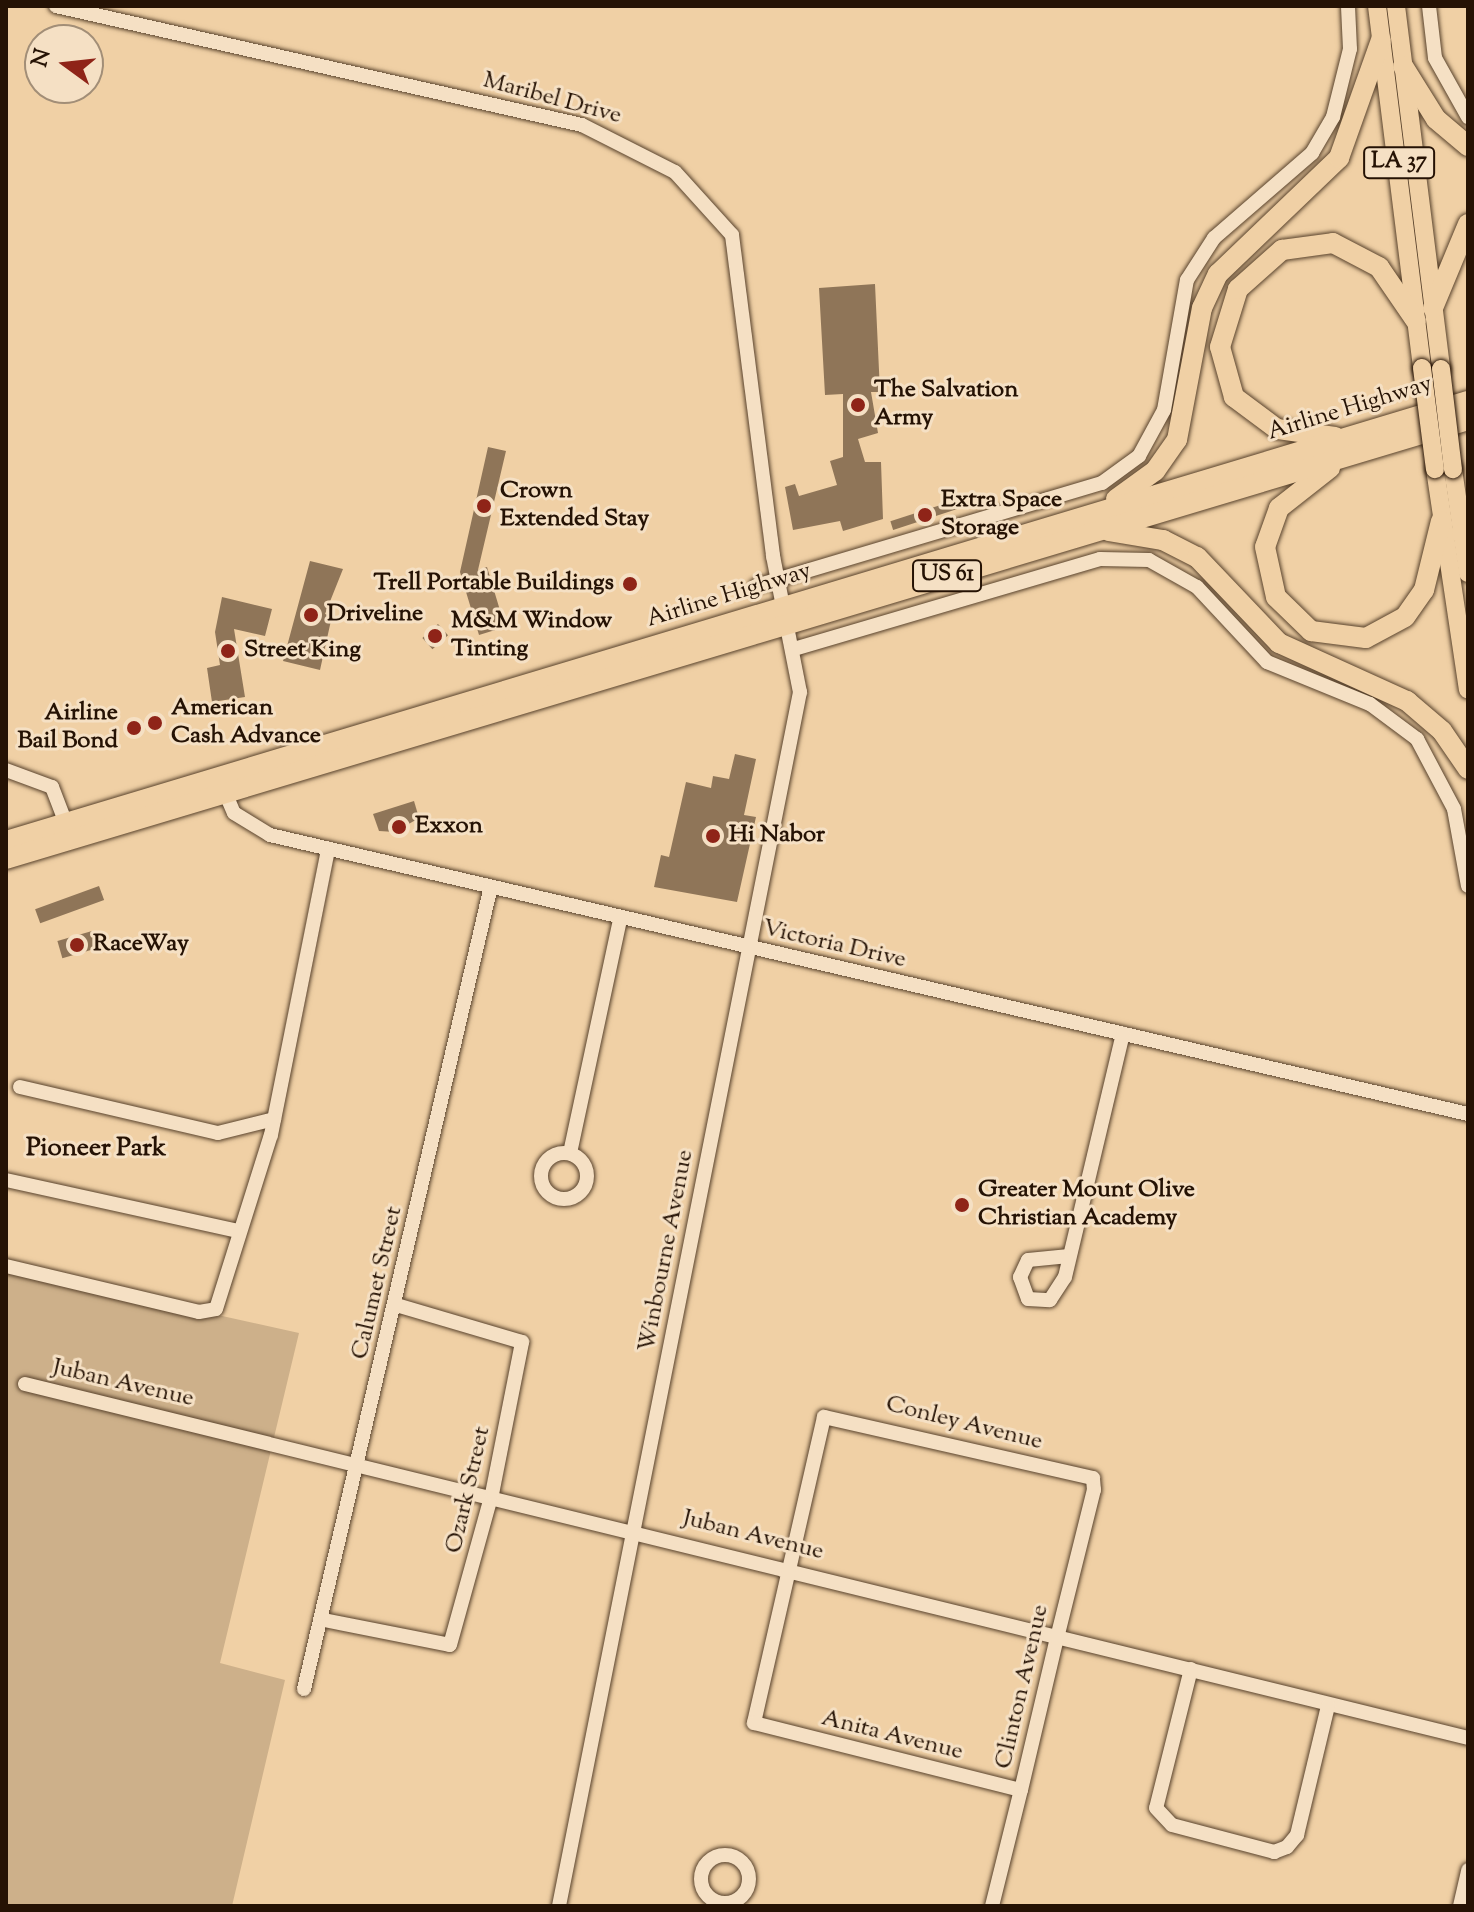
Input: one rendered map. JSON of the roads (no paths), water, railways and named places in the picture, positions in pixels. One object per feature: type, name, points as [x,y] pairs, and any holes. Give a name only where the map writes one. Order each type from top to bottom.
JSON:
[{"type":"highway","points":[[1111,508],[1155,471],[1177,440],[1202,308],[1218,274],[1339,158],[1381,40]]},
{"type":"highway","points":[[1403,66],[1436,119],[1468,146]]},
{"type":"highway","points":[[1433,308],[1468,224]]},
{"type":"highway","points":[[1338,440],[1330,432],[1277,429],[1234,397],[1220,347],[1238,289],[1282,250],[1333,243],[1379,267],[1416,321]]},
{"type":"highway","name":"Airline Highway","points":[[6,859],[66,832],[787,615],[1111,508],[1468,401]]},
{"type":"highway","name":"Airline Highway","points":[[787,615],[1104,530],[1468,420]]},
{"type":"highway","points":[[1333,461],[1286,500],[1267,537],[1269,584],[1301,625],[1348,639],[1397,624],[1424,590],[1441,521]]},
{"type":"highway","points":[[1104,530],[1188,551],[1287,650],[1372,681],[1417,707],[1468,769]]},
{"type":"highway","name":"Airline Highway","points":[[6,841],[66,832]]},
{"type":"main road","name":"LA 37","points":[[1377,6],[1416,321],[1431,368]]},
{"type":"main road","name":"LA 37","points":[[1396,6],[1433,308],[1431,368],[1444,469],[1465,536],[1468,573]]},
{"type":"main road","name":"LA 37","points":[[1444,469],[1441,521],[1468,690]]},
{"type":"street","name":"Maribel Drive","points":[[56,6],[582,125],[675,172],[732,235],[778,580],[787,615]]},
{"type":"street","name":"Airline Highway","points":[[756,586],[1102,483],[1139,456],[1164,410],[1187,280],[1214,238],[1312,153],[1333,117],[1350,49],[1348,6]]},
{"type":"street","points":[[1429,6],[1435,58],[1468,117]]},
{"type":"street","points":[[794,649],[1100,559],[1149,560],[1197,587],[1267,662],[1370,704],[1417,739],[1454,809],[1468,886]]},
{"type":"street","name":"Winbourne Avenue","points":[[559,1906],[795,727],[794,649],[787,615]]},
{"type":"street","points":[[6,770],[52,787],[66,832]]},
{"type":"street","name":"Victoria Drive","points":[[222,785],[249,826],[328,849],[1468,1114]]},
{"type":"street","points":[[6,1266],[199,1312],[216,1309],[237,1231],[274,1119],[328,849]]},
{"type":"street","name":"Calumet Street","points":[[304,1689],[324,1620],[491,886]]},
{"type":"street","points":[[570,1153],[620,919]]},
{"type":"street","points":[[1069,1256],[1123,1034]]},
{"type":"street","points":[[20,1087],[218,1133],[274,1119]]},
{"type":"street","points":[[6,1180],[237,1231]]},
{"type":"street","name":"Ozark Street","points":[[324,1620],[450,1645],[492,1494],[522,1342],[396,1305]]},
{"type":"street","name":"Juban Avenue","points":[[25,1384],[788,1566],[1057,1638],[1468,1738]]},
{"type":"street","name":"Conley Avenue","points":[[788,1566],[824,1417],[1093,1478]]},
{"type":"street","name":"Clinton Avenue","points":[[992,1906],[1093,1478]]},
{"type":"street","name":"Anita Avenue","points":[[788,1566],[754,1723],[1021,1790]]},
{"type":"street","points":[[1191,1669],[1156,1808],[1172,1825],[1274,1852],[1287,1847],[1297,1835],[1328,1706]]},
{"type":"street","points":[[1460,1906],[1468,1870]]},
{"type":"place","name":"The Salvation Army","points":[[858,405]]},
{"type":"place","name":"Crown Extended Stay","points":[[484,506]]},
{"type":"place","name":"Extra Space Storage","points":[[925,515]]},
{"type":"place","name":"Trell Portable Buildings","points":[[630,584]]},
{"type":"place","name":"Driveline","points":[[311,615]]},
{"type":"place","name":"M&M Window Tinting","points":[[435,636]]},
{"type":"place","name":"Street King","points":[[228,651]]},
{"type":"place","name":"American Cash Advance","points":[[155,723]]},
{"type":"place","name":"Airline Bail Bond","points":[[134,728]]},
{"type":"place","name":"Exxon","points":[[399,827]]},
{"type":"place","name":"Hi Nabor","points":[[713,836]]},
{"type":"place","name":"RaceWay","points":[[77,945]]},
{"type":"place","name":"Greater Mount Olive Christian Academy","points":[[962,1205]]},
{"type":"district","name":"Pioneer Park","points":[[96,1149]]}]
